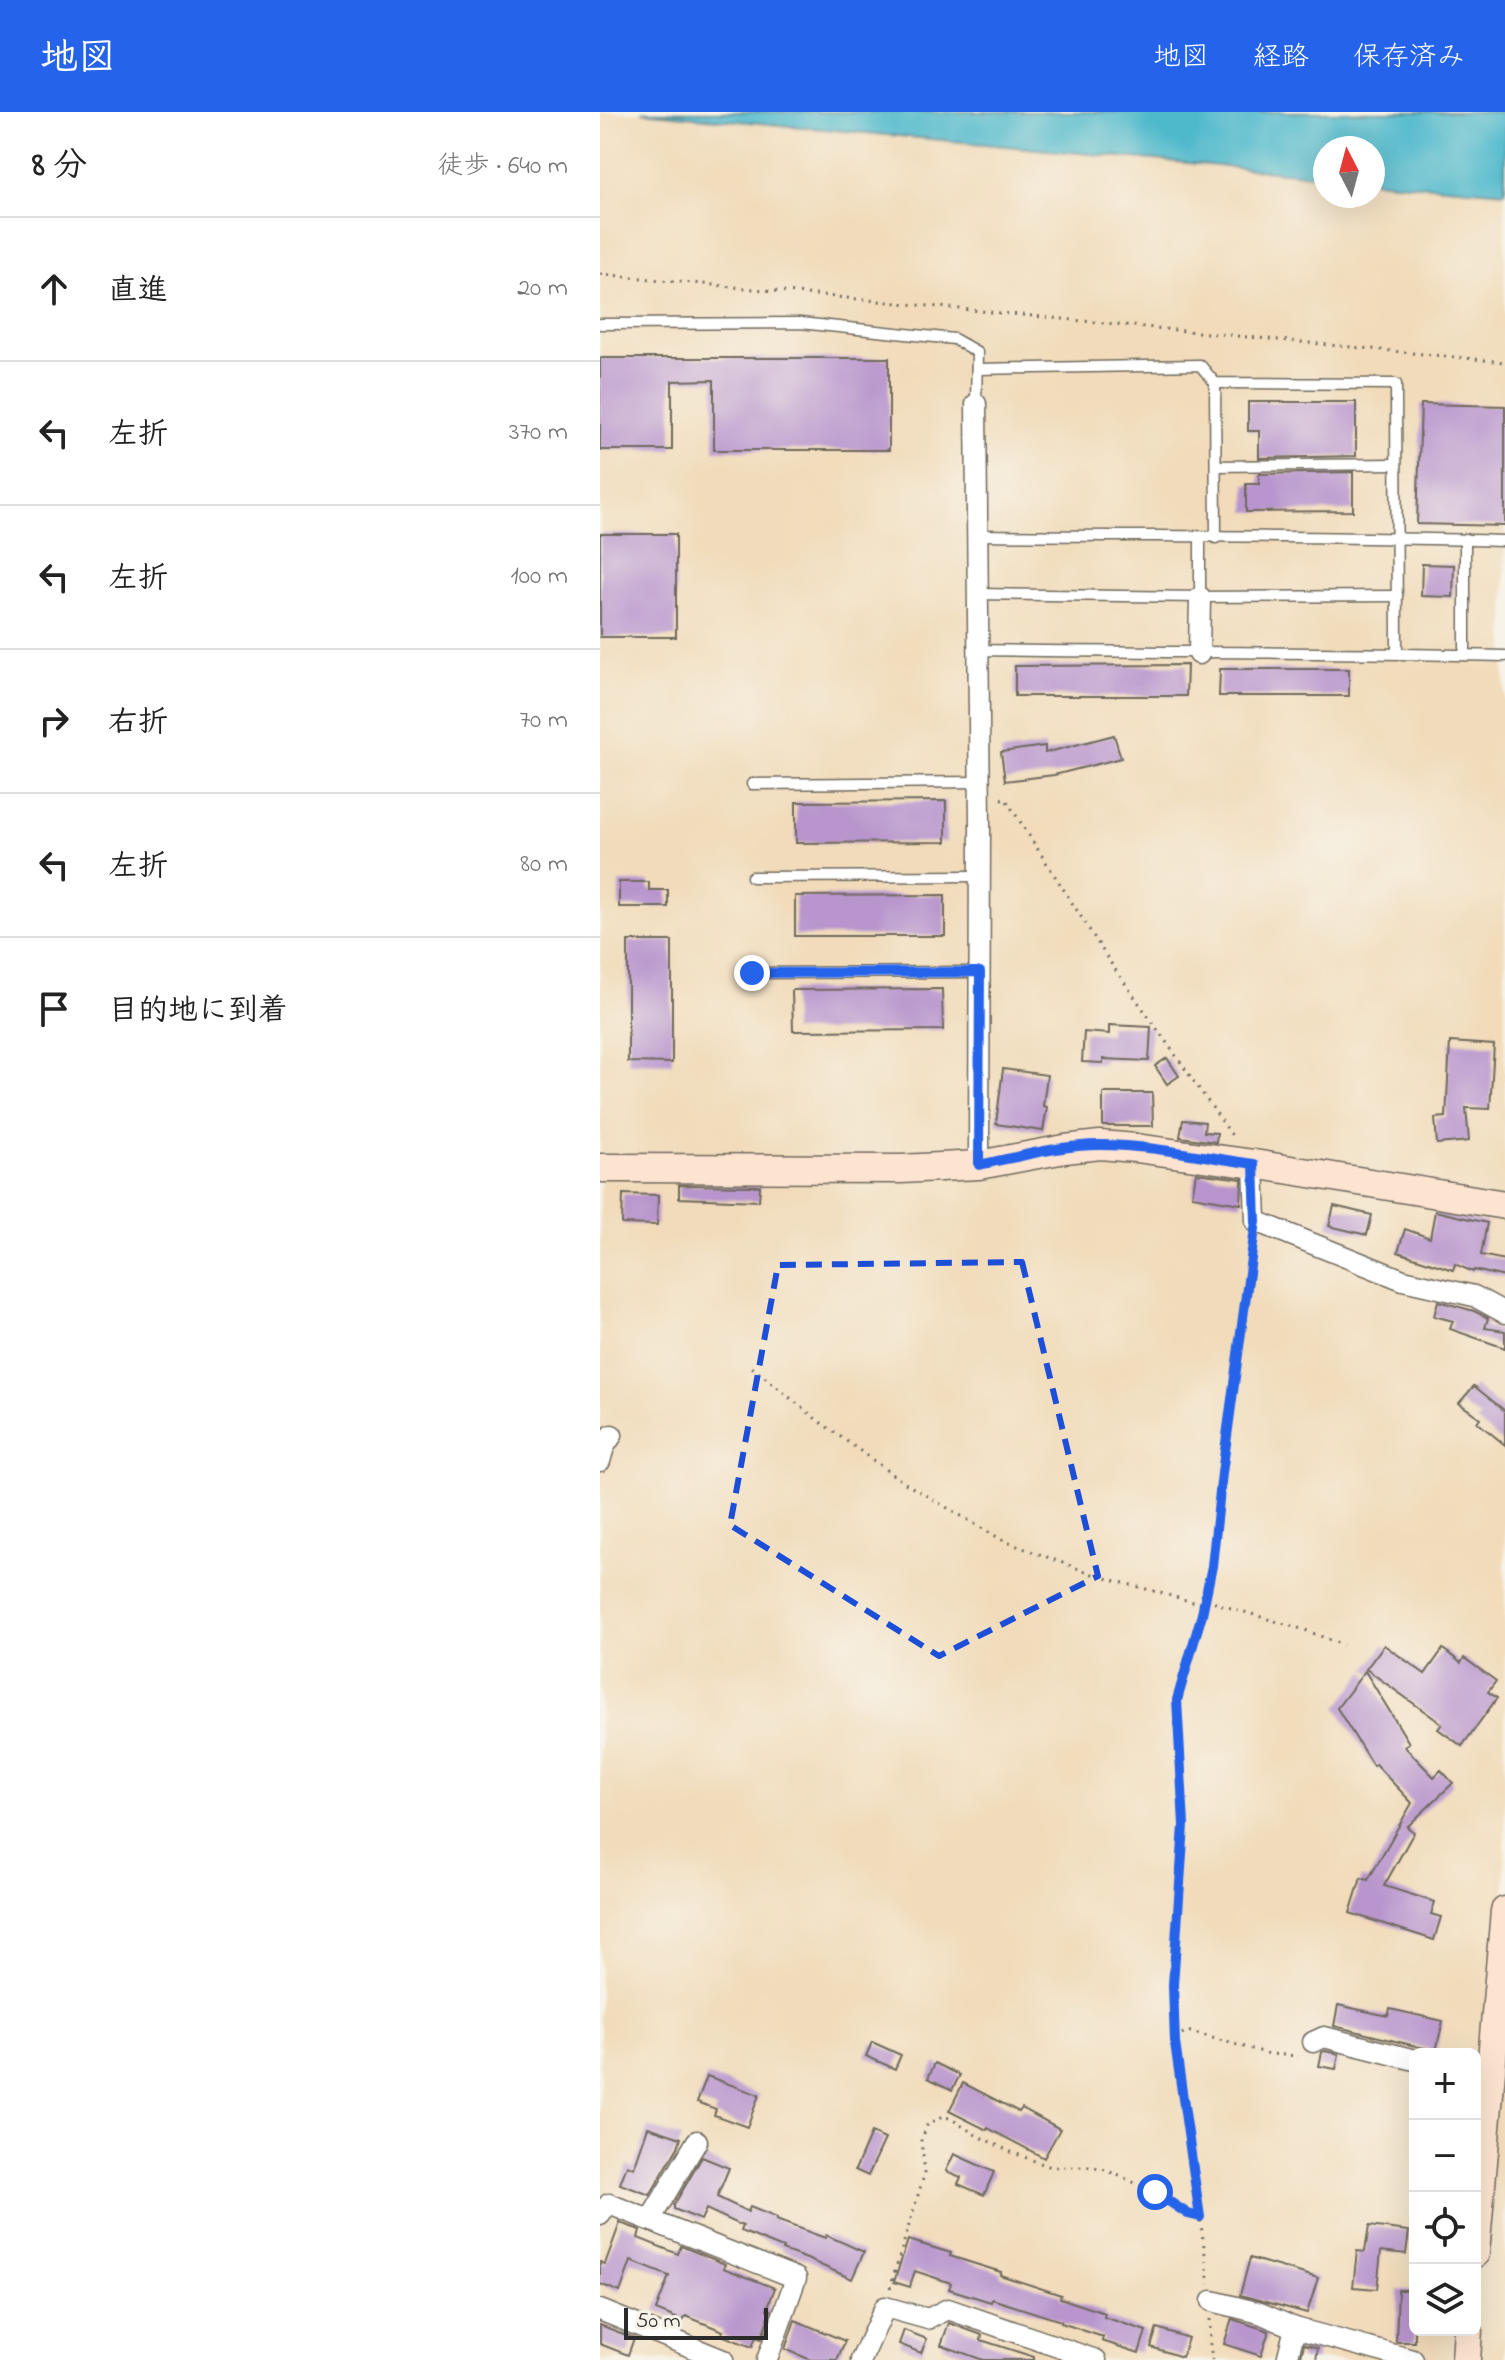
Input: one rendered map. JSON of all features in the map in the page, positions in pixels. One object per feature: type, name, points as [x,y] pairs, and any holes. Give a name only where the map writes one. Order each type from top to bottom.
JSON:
[{"type":"street","points":[[976,404],[979,1165]]},
{"type":"street","points":[[1199,654],[1200,597]]},
{"type":"street","points":[[600,1168],[901,1169],[979,1165],[1100,1145],[1247,1163],[1505,1205]]},
{"type":"street","points":[[1247,1163],[1256,1221],[1403,1280],[1474,1296],[1505,1313]]},
{"type":"street","points":[[600,1461],[612,1435]]},
{"type":"street","points":[[1477,2192],[1482,2079],[1505,1911]]},
{"type":"street","points":[[1313,2042],[1324,2037],[1409,2058]]},
{"type":"street","points":[[650,2220],[697,2141]]},
{"type":"street","points":[[600,2215],[609,2204],[796,2278],[767,2360]]},
{"type":"street","points":[[1212,2301],[1260,2313],[1295,2328],[1413,2360]]},
{"type":"street","points":[[861,2360],[885,2307],[928,2319],[948,2309],[1051,2352],[1096,2360]]},
{"type":"street","points":[[600,2310],[723,2360]]},
{"type":"street","points":[[1287,2360],[1295,2328]]},
{"type":"street","points":[[1466,2360],[1468,2336]]},
{"type":"lane","points":[[600,324],[800,323],[954,339],[977,352],[976,404]]},
{"type":"lane","points":[[977,369],[1200,365],[1215,383],[1216,538]]},
{"type":"lane","points":[[1215,383],[1396,384],[1397,653]]},
{"type":"lane","points":[[1216,466],[1395,464]]},
{"type":"lane","points":[[976,535],[1397,537],[1505,541]]},
{"type":"lane","points":[[1200,538],[1200,597]]},
{"type":"lane","points":[[1465,539],[1465,655]]},
{"type":"lane","points":[[977,594],[1397,596]]},
{"type":"lane","points":[[978,650],[1505,656]]},
{"type":"lane","points":[[752,784],[979,790]]},
{"type":"lane","points":[[752,877],[979,876]]},
{"type":"lane","points":[[752,973],[980,972]]},
{"type":"path","points":[[600,274],[1505,362]]},
{"type":"path","points":[[979,790],[1005,798],[1110,962],[1240,1147],[1247,1163]]},
{"type":"path","points":[[1212,2360],[1209,2328],[1212,2301],[1175,2038],[1173,1985],[1184,1825],[1177,1700],[1212,1566],[1256,1221]]},
{"type":"path","points":[[752,1367],[816,1419],[903,1482],[1004,1541],[1095,1575],[1204,1605]]},
{"type":"path","points":[[1206,1597],[1221,1605],[1305,1630],[1343,1645]]},
{"type":"path","points":[[1175,2038],[1187,2031],[1270,2054],[1298,2056],[1313,2042]]},
{"type":"path","points":[[885,2307],[925,2172],[921,2141],[928,2123],[943,2117],[950,2118],[976,2135],[1051,2167],[1106,2170],[1155,2192],[1188,2214],[1200,2217]]},
{"type":"highlighted area","points":[[1022,1262],[1098,1576],[939,1656],[730,1525],[778,1265]]},
{"type":"water","points":[[641,112],[1505,112],[1505,192],[1385,182],[1385,136],[1313,136],[1313,175]]},
{"type":"building","points":[[600,358],[889,358],[889,450],[714,450],[714,380],[672,381],[672,450],[600,450]]},
{"type":"building","points":[[1248,402],[1356,402],[1356,456],[1259,458],[1259,431],[1248,431]]},
{"type":"building","points":[[1421,404],[1505,406],[1505,526],[1417,524]]},
{"type":"building","points":[[1353,472],[1353,511],[1246,512],[1246,484],[1259,484],[1259,474]]},
{"type":"building","points":[[600,534],[676,534],[676,637],[600,637]]},
{"type":"building","points":[[1422,564],[1454,565],[1453,597],[1421,596]]},
{"type":"building","points":[[1187,665],[1186,696],[1015,696],[1015,666]]},
{"type":"building","points":[[1220,669],[1349,669],[1349,696],[1219,696]]},
{"type":"building","points":[[1114,735],[1121,758],[1054,775],[1005,781],[1001,752],[1045,746],[1045,753]]},
{"type":"building","points":[[946,801],[946,842],[796,843],[796,802]]},
{"type":"building","points":[[619,882],[649,882],[649,890],[668,890],[668,907],[619,907]]},
{"type":"building","points":[[945,895],[945,936],[795,936],[795,896]]},
{"type":"building","points":[[628,941],[672,941],[672,1063],[628,1062]]},
{"type":"building","points":[[942,989],[943,1030],[793,1031],[792,990]]},
{"type":"building","points":[[1109,1025],[1151,1027],[1149,1061],[1103,1059],[1103,1063],[1082,1062],[1084,1032],[1109,1034]]},
{"type":"building","points":[[1450,1042],[1494,1045],[1490,1109],[1466,1108],[1469,1141],[1437,1144],[1435,1118],[1446,1117]]},
{"type":"building","points":[[1167,1058],[1179,1076],[1167,1084],[1155,1066]]},
{"type":"building","points":[[1003,1069],[1047,1075],[1043,1131],[996,1124]]},
{"type":"building","points":[[1103,1093],[1152,1093],[1153,1126],[1103,1126]]},
{"type":"building","points":[[1183,1120],[1205,1122],[1204,1132],[1217,1133],[1216,1142],[1180,1137]]},
{"type":"building","points":[[1196,1173],[1242,1179],[1241,1204],[1192,1196]]},
{"type":"building","points":[[679,1185],[760,1186],[759,1201],[679,1198]]},
{"type":"building","points":[[623,1194],[658,1195],[657,1225],[622,1224]]},
{"type":"building","points":[[1334,1206],[1372,1215],[1367,1235],[1329,1226]]},
{"type":"building","points":[[1435,1211],[1487,1223],[1481,1255],[1505,1260],[1505,1277],[1473,1272],[1455,1264],[1453,1270],[1398,1252],[1405,1229],[1430,1238]]},
{"type":"building","points":[[1438,1301],[1488,1318],[1485,1328],[1505,1331],[1505,1348],[1450,1329],[1453,1321],[1434,1316]]},
{"type":"building","points":[[1474,1386],[1505,1411],[1505,1445],[1477,1422],[1480,1418],[1459,1403]]},
{"type":"building","points":[[1384,1645],[1425,1674],[1443,1649],[1461,1663],[1464,1658],[1496,1681],[1488,1692],[1497,1698],[1462,1746],[1438,1729],[1442,1724],[1366,1669]]},
{"type":"building","points":[[1365,1671],[1409,1743],[1404,1746],[1434,1777],[1441,1770],[1453,1783],[1407,1827],[1414,1832],[1384,1886],[1435,1902],[1431,1914],[1441,1917],[1434,1940],[1350,1913],[1361,1878],[1368,1880],[1412,1803],[1375,1764],[1373,1766],[1337,1708]]},
{"type":"building","points":[[1338,2005],[1388,2016],[1390,2009],[1443,2021],[1437,2048],[1424,2048],[1334,2026]]},
{"type":"building","points":[[872,2042],[901,2055],[895,2069],[866,2056]]},
{"type":"building","points":[[1322,2052],[1339,2054],[1336,2069],[1319,2066]]},
{"type":"building","points":[[935,2063],[960,2075],[952,2090],[928,2078]]},
{"type":"building","points":[[707,2076],[759,2095],[747,2127],[714,2115],[716,2109],[697,2102]]},
{"type":"building","points":[[963,2083],[1019,2112],[1022,2108],[1060,2129],[1044,2158],[949,2111]]},
{"type":"building","points":[[648,2127],[681,2138],[650,2195],[620,2184],[627,2165],[634,2168]]},
{"type":"building","points":[[871,2133],[885,2139],[868,2176],[855,2170]]},
{"type":"building","points":[[954,2154],[994,2172],[984,2195],[958,2184],[961,2177],[946,2171]]},
{"type":"building","points":[[702,2157],[729,2168],[717,2197],[748,2212],[750,2207],[776,2220],[825,2238],[826,2235],[864,2252],[852,2279],[741,2231],[743,2226],[706,2209],[701,2220],[674,2209]]},
{"type":"building","points":[[620,2223],[640,2230],[638,2238],[678,2254],[681,2246],[725,2264],[723,2268],[775,2288],[761,2339],[756,2337],[752,2347],[686,2316],[683,2321],[656,2310],[669,2276],[631,2261],[620,2292],[600,2284],[600,2262],[605,2264]]},
{"type":"building","points":[[1369,2226],[1409,2231],[1406,2254],[1381,2251],[1377,2289],[1353,2287],[1357,2251],[1365,2252]]},
{"type":"building","points":[[908,2240],[1001,2272],[1000,2275],[1061,2295],[1060,2298],[1105,2313],[1104,2317],[1146,2331],[1139,2353],[1102,2341],[1103,2337],[1061,2321],[949,2289],[951,2283],[915,2271],[910,2287],[894,2282]]},
{"type":"building","points":[[1250,2258],[1318,2278],[1307,2313],[1240,2295]]},
{"type":"building","points":[[1398,2290],[1409,2290],[1409,2336],[1415,2336],[1415,2342],[1396,2342]]},
{"type":"building","points":[[1232,2319],[1269,2331],[1261,2356],[1224,2344]]},
{"type":"building","points":[[795,2320],[845,2341],[837,2360],[811,2360],[785,2349]]},
{"type":"building","points":[[949,2323],[982,2335],[981,2340],[1034,2357],[1034,2360],[983,2360],[941,2345]]},
{"type":"building","points":[[600,2325],[634,2338],[628,2355],[600,2344]]},
{"type":"building","points":[[1157,2328],[1188,2338],[1182,2357],[1151,2347]]},
{"type":"building","points":[[904,2330],[927,2339],[921,2353],[899,2344]]},
{"type":"building","points":[[1304,2344],[1318,2348],[1316,2360],[1300,2360]]},
{"type":"route","points":[[752,973],[980,972],[979,1165],[1100,1145],[1254,1164],[1256,1221],[1212,1566],[1202,1614],[1177,1700],[1184,1825],[1173,1985],[1175,2043],[1200,2217],[1188,2214],[1155,2192]]}]
